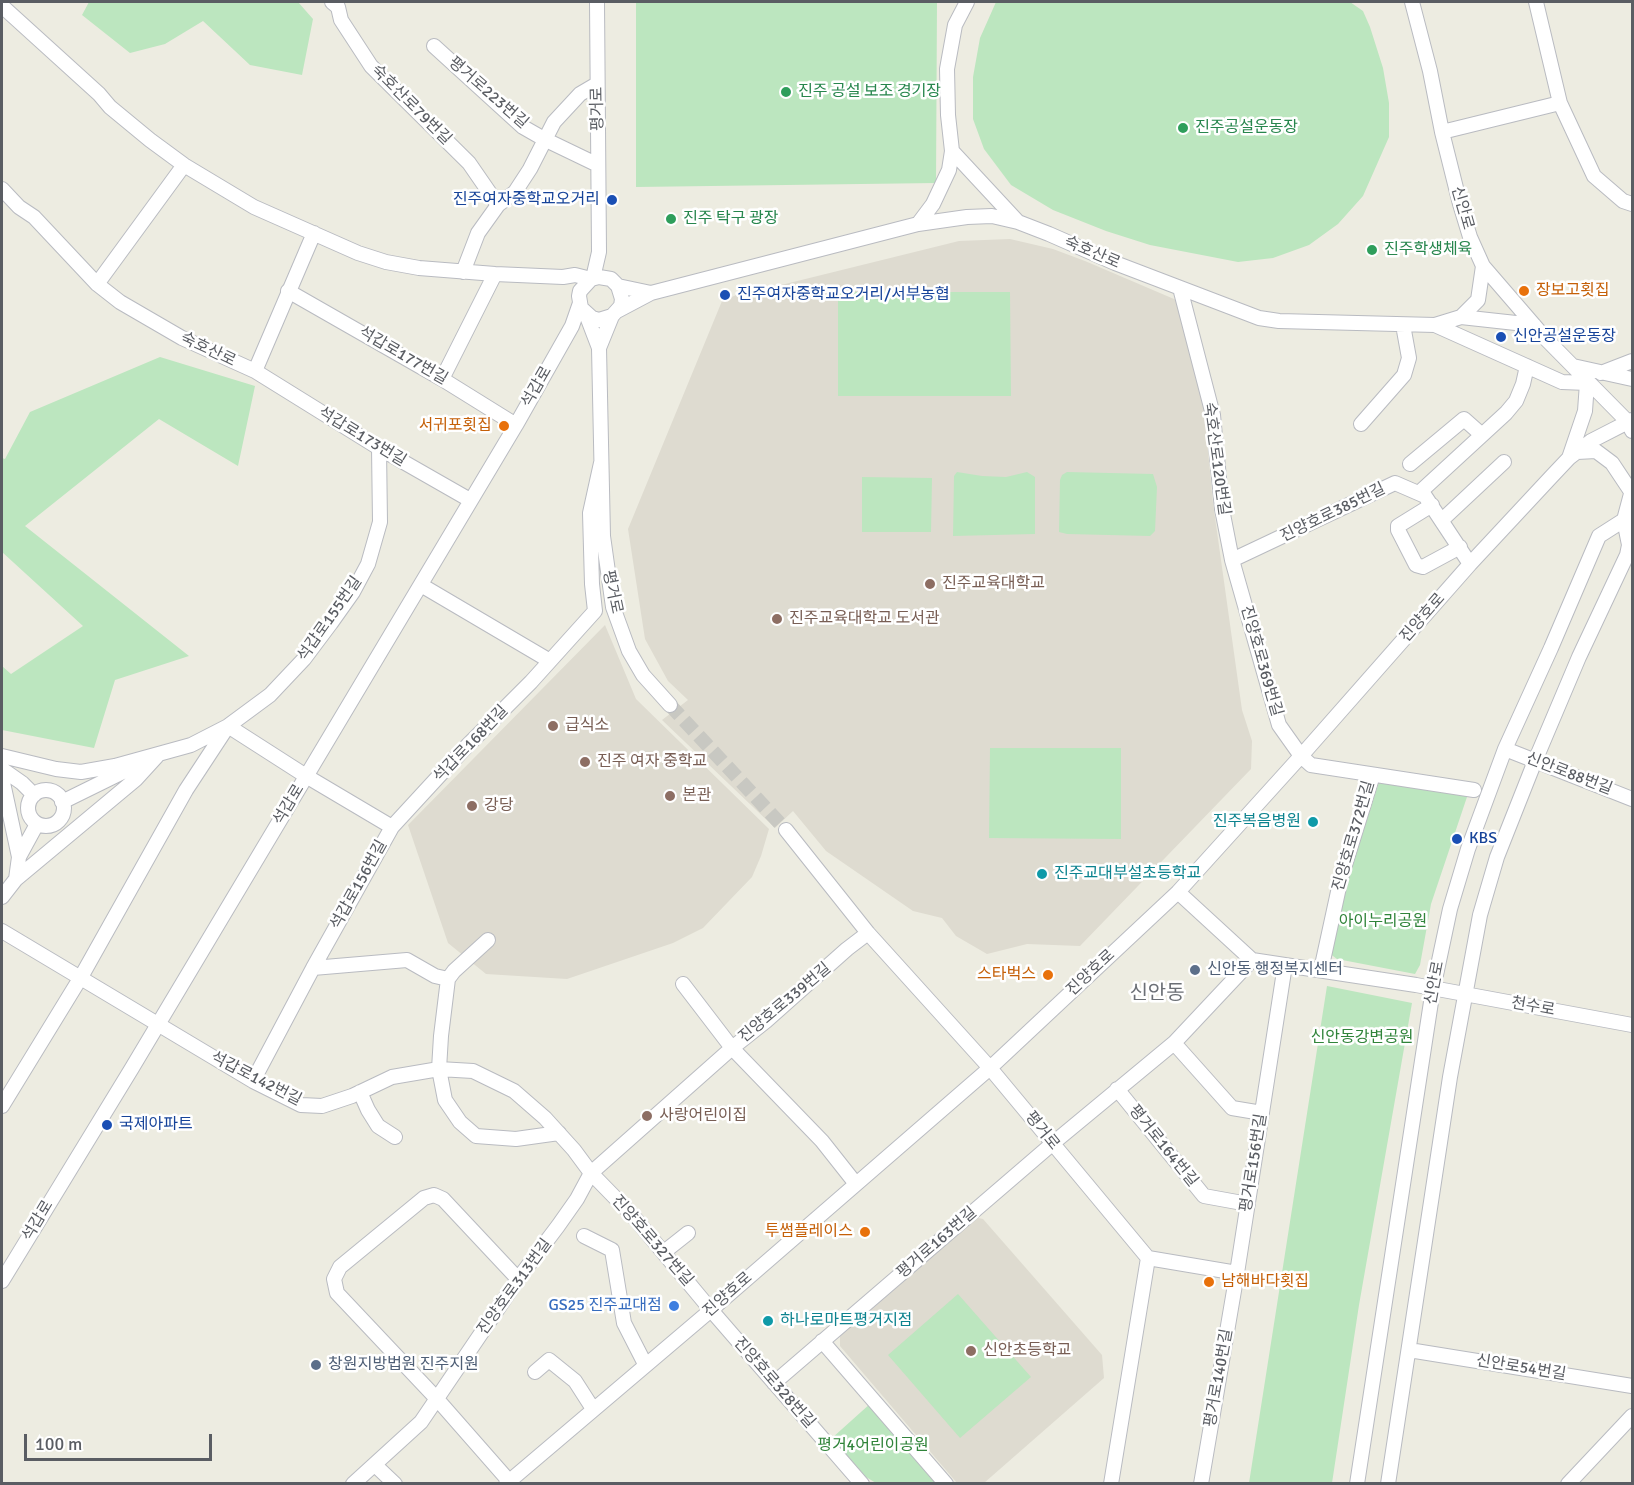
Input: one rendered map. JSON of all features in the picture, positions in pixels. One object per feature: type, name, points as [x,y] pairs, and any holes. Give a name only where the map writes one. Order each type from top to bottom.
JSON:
[{"type":"street","name":"숙호산로79번길","points":[[332,2],[338,7],[341,20],[371,66],[469,163],[498,205]]},
{"type":"street","name":"평거로","points":[[597,2],[599,252]]},
{"type":"street","points":[[918,224],[933,204],[949,170],[952,151],[948,115],[948,69],[955,25],[967,2]]},
{"type":"street","points":[[1536,2],[1560,103],[1594,176],[1623,201],[1632,204]]},
{"type":"street","name":"신안로","points":[[1409,4],[1430,71],[1460,204],[1470,237],[1483,266],[1572,366],[1631,424]]},
{"type":"street","points":[[2,6],[99,94],[110,107],[184,165],[254,207],[386,262],[463,272],[562,277],[575,275],[592,279],[605,277],[617,284],[651,293]]},
{"type":"street","name":"평거로223번길","points":[[434,46],[523,127],[598,165]]},
{"type":"street","name":"평거로223번길","points":[[544,139],[554,122],[568,106],[580,94],[597,84]]},
{"type":"street","points":[[1442,132],[1560,103]]},
{"type":"street","points":[[463,272],[478,233],[498,205],[514,192],[530,169],[544,139]]},
{"type":"street","points":[[952,151],[1018,222]]},
{"type":"street","points":[[97,284],[184,165]]},
{"type":"street","name":"숙호산로","points":[[2,189],[19,207],[34,217],[97,284],[120,303],[182,338],[255,371],[314,233]]},
{"type":"street","name":"숙호산로","points":[[651,293],[918,224],[992,216],[1018,222],[1259,318],[1279,321],[1435,325],[1461,317],[1534,325]]},
{"type":"street","points":[[582,306],[583,286],[592,279],[599,252]]},
{"type":"street","points":[[599,252],[622,298],[599,348]]},
{"type":"street","points":[[1461,317],[1478,300],[1483,266]]},
{"type":"street","points":[[442,378],[495,274]]},
{"type":"street","points":[[562,277],[570,282],[599,348]]},
{"type":"street","name":"숙호산로120번길","points":[[1180,288],[1213,415],[1222,509],[1232,560]]},
{"type":"street","name":"석갑로177번길","points":[[288,291],[442,378],[516,424]]},
{"type":"street","points":[[582,306],[599,320],[615,314],[651,293]]},
{"type":"street","name":"석갑로","points":[[2,1281],[6,1263],[158,1023],[421,585],[516,424],[582,306]]},
{"type":"street","points":[[1361,424],[1404,375],[1409,358],[1403,325]]},
{"type":"street","points":[[1435,325],[1562,382],[1587,382],[1585,411],[1573,455],[1596,451],[1612,462],[1632,492]]},
{"type":"street","name":"평거로","points":[[599,348],[603,536],[613,607],[629,651],[643,675],[670,705]]},
{"type":"street","points":[[1601,374],[1632,361]]},
{"type":"street","points":[[1419,493],[1506,413],[1516,401],[1527,366]]},
{"type":"street","points":[[1572,366],[1632,379]]},
{"type":"street","name":"석갑로173번길","points":[[255,371],[379,448],[470,500]]},
{"type":"street","points":[[1410,464],[1464,419],[1482,435]]},
{"type":"street","name":"진양호로","points":[[508,1482],[990,1068],[1178,892],[1470,564],[1573,455],[1591,441],[1631,424]]},
{"type":"street","name":"석갑로155번길","points":[[2,756],[56,769],[81,772],[157,756],[191,746],[228,726],[270,695],[304,659],[337,615],[368,564],[380,522],[379,448]]},
{"type":"street","points":[[1442,520],[1504,462]]},
{"type":"street","name":"평거로","points":[[595,611],[590,513],[601,463]]},
{"type":"street","name":"진양호로385번길","points":[[1232,560],[1395,483],[1425,496],[1470,564]]},
{"type":"street","name":"신안로","points":[[1388,1484],[1464,994],[1480,915],[1497,857],[1535,761],[1579,657],[1630,550],[1624,520],[1632,492]]},
{"type":"street","points":[[1432,505],[1398,526],[1416,565],[1423,567],[1460,547]]},
{"type":"street","name":"신안로","points":[[1357,1484],[1433,989],[1450,909],[1468,849],[1505,749],[1599,537],[1624,520]]},
{"type":"street","name":"진양호로369번길","points":[[1232,560],[1279,724],[1301,756]]},
{"type":"street","points":[[421,585],[550,661]]},
{"type":"street","name":"석갑로168번길","points":[[392,827],[595,611]]},
{"type":"street","points":[[228,726],[306,776]]},
{"type":"street","name":"석갑로155번길","points":[[2,1106],[81,977],[186,790],[228,726]]},
{"type":"street","name":"신안로88번길","points":[[1505,749],[1632,799]]},
{"type":"street","points":[[62,801],[157,756]]},
{"type":"street","points":[[2,897],[16,879],[136,779],[157,756]]},
{"type":"street","name":"진양호로372번길","points":[[1301,756],[1311,765],[1373,775],[1341,878],[1321,970]]},
{"type":"street","points":[[2,769],[34,795]]},
{"type":"street","points":[[1373,775],[1474,790]]},
{"type":"street","name":"석갑로156번길","points":[[253,1081],[392,827],[306,776]]},
{"type":"street","points":[[2,778],[19,857],[16,879]]},
{"type":"street","points":[[47,791],[56,794],[62,801],[63,812],[58,822],[48,826],[37,824],[30,816],[28,810],[34,795],[47,791]]},
{"type":"street","points":[[19,857],[37,824]]},
{"type":"street","name":"평거로","points":[[786,830],[868,933],[990,1068],[1148,1258]]},
{"type":"street","points":[[1178,892],[1252,960]]},
{"type":"street","name":"석갑로142번길","points":[[2,931],[253,1081],[301,1105],[322,1106],[392,1077],[440,1069],[473,1071],[514,1091],[545,1118],[591,1173]]},
{"type":"street","name":"진양호로339번길","points":[[856,1184],[814,1132],[732,1048],[868,933]]},
{"type":"street","points":[[488,940],[448,979],[441,1036],[440,1069],[445,1100],[460,1122],[476,1136],[516,1139],[559,1133]]},
{"type":"street","points":[[313,968],[407,960],[435,976],[448,979]]},
{"type":"street","name":"천수로","points":[[1252,960],[1464,994],[1632,1025]]},
{"type":"street","name":"평거로164번길","points":[[1052,1144],[1174,1043],[1252,960]]},
{"type":"street","name":"평거로156번길","points":[[1237,1273],[1285,965]]},
{"type":"street","points":[[591,1173],[732,1048],[683,984]]},
{"type":"street","points":[[1174,1043],[1232,1108],[1262,1113]]},
{"type":"street","name":"평거로164번길","points":[[1117,1089],[1204,1196],[1248,1204]]},
{"type":"street","points":[[360,1092],[378,1126],[395,1137]]},
{"type":"street","name":"평거로163번길","points":[[774,1383],[1052,1144]]},
{"type":"street","name":"진양호로327번길","points":[[591,1173],[633,1216],[711,1310]]},
{"type":"street","name":"진양호로313번길","points":[[353,1484],[421,1422],[518,1279],[577,1199],[591,1173]]},
{"type":"street","points":[[508,1482],[437,1399],[337,1293],[334,1279],[340,1267],[424,1198],[434,1195],[443,1199],[518,1279]]},
{"type":"street","points":[[664,1252],[688,1233]]},
{"type":"street","points":[[584,1236],[612,1250],[624,1323],[645,1364]]},
{"type":"street","points":[[1111,1484],[1148,1258],[1237,1273]]},
{"type":"street","name":"평거로140번길","points":[[1201,1484],[1237,1273]]},
{"type":"street","name":"진양호로328번길","points":[[711,1310],[862,1484]]},
{"type":"street","points":[[822,1341],[946,1484]]},
{"type":"street","name":"신안로54번길","points":[[1409,1350],[1632,1386]]},
{"type":"street","points":[[535,1372],[549,1360],[575,1382],[593,1409]]},
{"type":"street","points":[[1568,1484],[1632,1416]]},
{"type":"street","points":[[375,1465],[395,1484]]},
{"type":"shaded area","name":"진주교육대학교","points":[[1010,239],[1053,249],[1181,302],[1204,409],[1213,503],[1242,710],[1252,741],[1251,769],[1080,946],[1027,944],[987,954],[956,936],[942,918],[913,911],[826,851],[793,811],[775,828],[662,720],[688,700],[668,681],[645,639],[628,529],[722,301],[746,291],[773,287],[959,241]]},
{"type":"shaded area","name":"진주 여자 중학교","points":[[605,625],[636,699],[769,829],[761,856],[752,877],[703,928],[673,943],[567,979],[486,974],[448,943],[408,825]]},
{"type":"shaded area","name":"신안초등학교","points":[[974,1217],[983,1219],[1102,1355],[1104,1378],[984,1483],[957,1483],[840,1346],[840,1332]]},
{"type":"green space","points":[[89,2],[298,2],[313,19],[302,75],[250,65],[203,21],[165,44],[130,53],[82,15]]},
{"type":"green space","name":"진주 공설 보조 경기장","points":[[636,2],[937,2],[936,183],[636,187]]},
{"type":"green space","name":"진주공설운동장","points":[[996,2],[1350,2],[1363,11],[1383,68],[1389,103],[1389,137],[1363,196],[1338,224],[1309,245],[1273,258],[1238,262],[1150,245],[1106,231],[1053,210],[1011,185],[984,149],[973,119],[973,77],[980,38]]},
{"type":"green space","points":[[838,292],[1010,292],[1011,396],[838,396]]},
{"type":"green space","points":[[160,357],[255,386],[238,466],[159,419],[25,526],[189,656],[115,680],[94,748],[2,730],[2,666],[11,674],[83,626],[2,552],[2,458],[5,459],[30,412]]},
{"type":"green space","points":[[957,472],[1006,477],[1027,472],[1035,477],[1035,534],[953,536],[954,476]]},
{"type":"green space","points":[[1067,472],[1153,474],[1157,487],[1155,531],[1150,536],[1059,532],[1060,480]]},
{"type":"green space","points":[[862,477],[932,478],[931,532],[862,532]]},
{"type":"green space","points":[[990,748],[1121,748],[1121,839],[989,838]]},
{"type":"green space","name":"아이누리공원","points":[[1380,779],[1468,794],[1431,904],[1420,965],[1415,974],[1337,959],[1329,953],[1350,872]]},
{"type":"green space","name":"신안동강변공원","points":[[1327,986],[1412,1003],[1359,1305],[1332,1483],[1249,1483]]},
{"type":"green space","points":[[958,1294],[1031,1377],[960,1438],[888,1355]]},
{"type":"green space","name":"평거4어린이공원","points":[[871,1403],[940,1483],[876,1483],[866,1477],[832,1438]]},
{"type":"tunnel","points":[[670,705],[786,830]]},
{"type":"place","name":"진주 공설 보조 경기장","points":[[786,92]]},
{"type":"place","name":"진주공설운동장","points":[[1183,128]]},
{"type":"place","name":"진주여자중학교오거리","points":[[612,200]]},
{"type":"place","name":"진주 탁구 광장","points":[[671,219]]},
{"type":"place","name":"진주학생체육","points":[[1372,250]]},
{"type":"place","name":"장보고횟집","points":[[1524,291]]},
{"type":"place","name":"진주여자중학교오거리/서부농협","points":[[725,295]]},
{"type":"place","name":"신안공설운동장","points":[[1501,337]]},
{"type":"place","name":"서귀포횟집","points":[[504,426]]},
{"type":"place","name":"진주교육대학교","points":[[930,584]]},
{"type":"place","name":"진주교육대학교 도서관","points":[[777,619]]},
{"type":"place","name":"급식소","points":[[553,726]]},
{"type":"place","name":"진주 여자 중학교","points":[[585,762]]},
{"type":"place","name":"본관","points":[[670,796]]},
{"type":"place","name":"강당","points":[[472,806]]},
{"type":"place","name":"진주복음병원","points":[[1313,822]]},
{"type":"place","name":"KBS","points":[[1457,839]]},
{"type":"place","name":"진주교대부설초등학교","points":[[1042,874]]},
{"type":"place","name":"신안동 행정복지센터","points":[[1195,970]]},
{"type":"place","name":"스타벅스","points":[[1048,975]]},
{"type":"place","name":"사랑어린이집","points":[[647,1116]]},
{"type":"place","name":"국제아파트","points":[[107,1125]]},
{"type":"place","name":"투썸플레이스","points":[[865,1232]]},
{"type":"place","name":"남해바다횟집","points":[[1209,1282]]},
{"type":"place","name":"GS25 진주교대점","points":[[674,1306]]},
{"type":"place","name":"하나로마트평거지점","points":[[768,1321]]},
{"type":"place","name":"신안초등학교","points":[[971,1351]]},
{"type":"place","name":"창원지방법원 진주지원","points":[[316,1365]]},
{"type":"district","name":"신안동","points":[[1157,994]]}]
